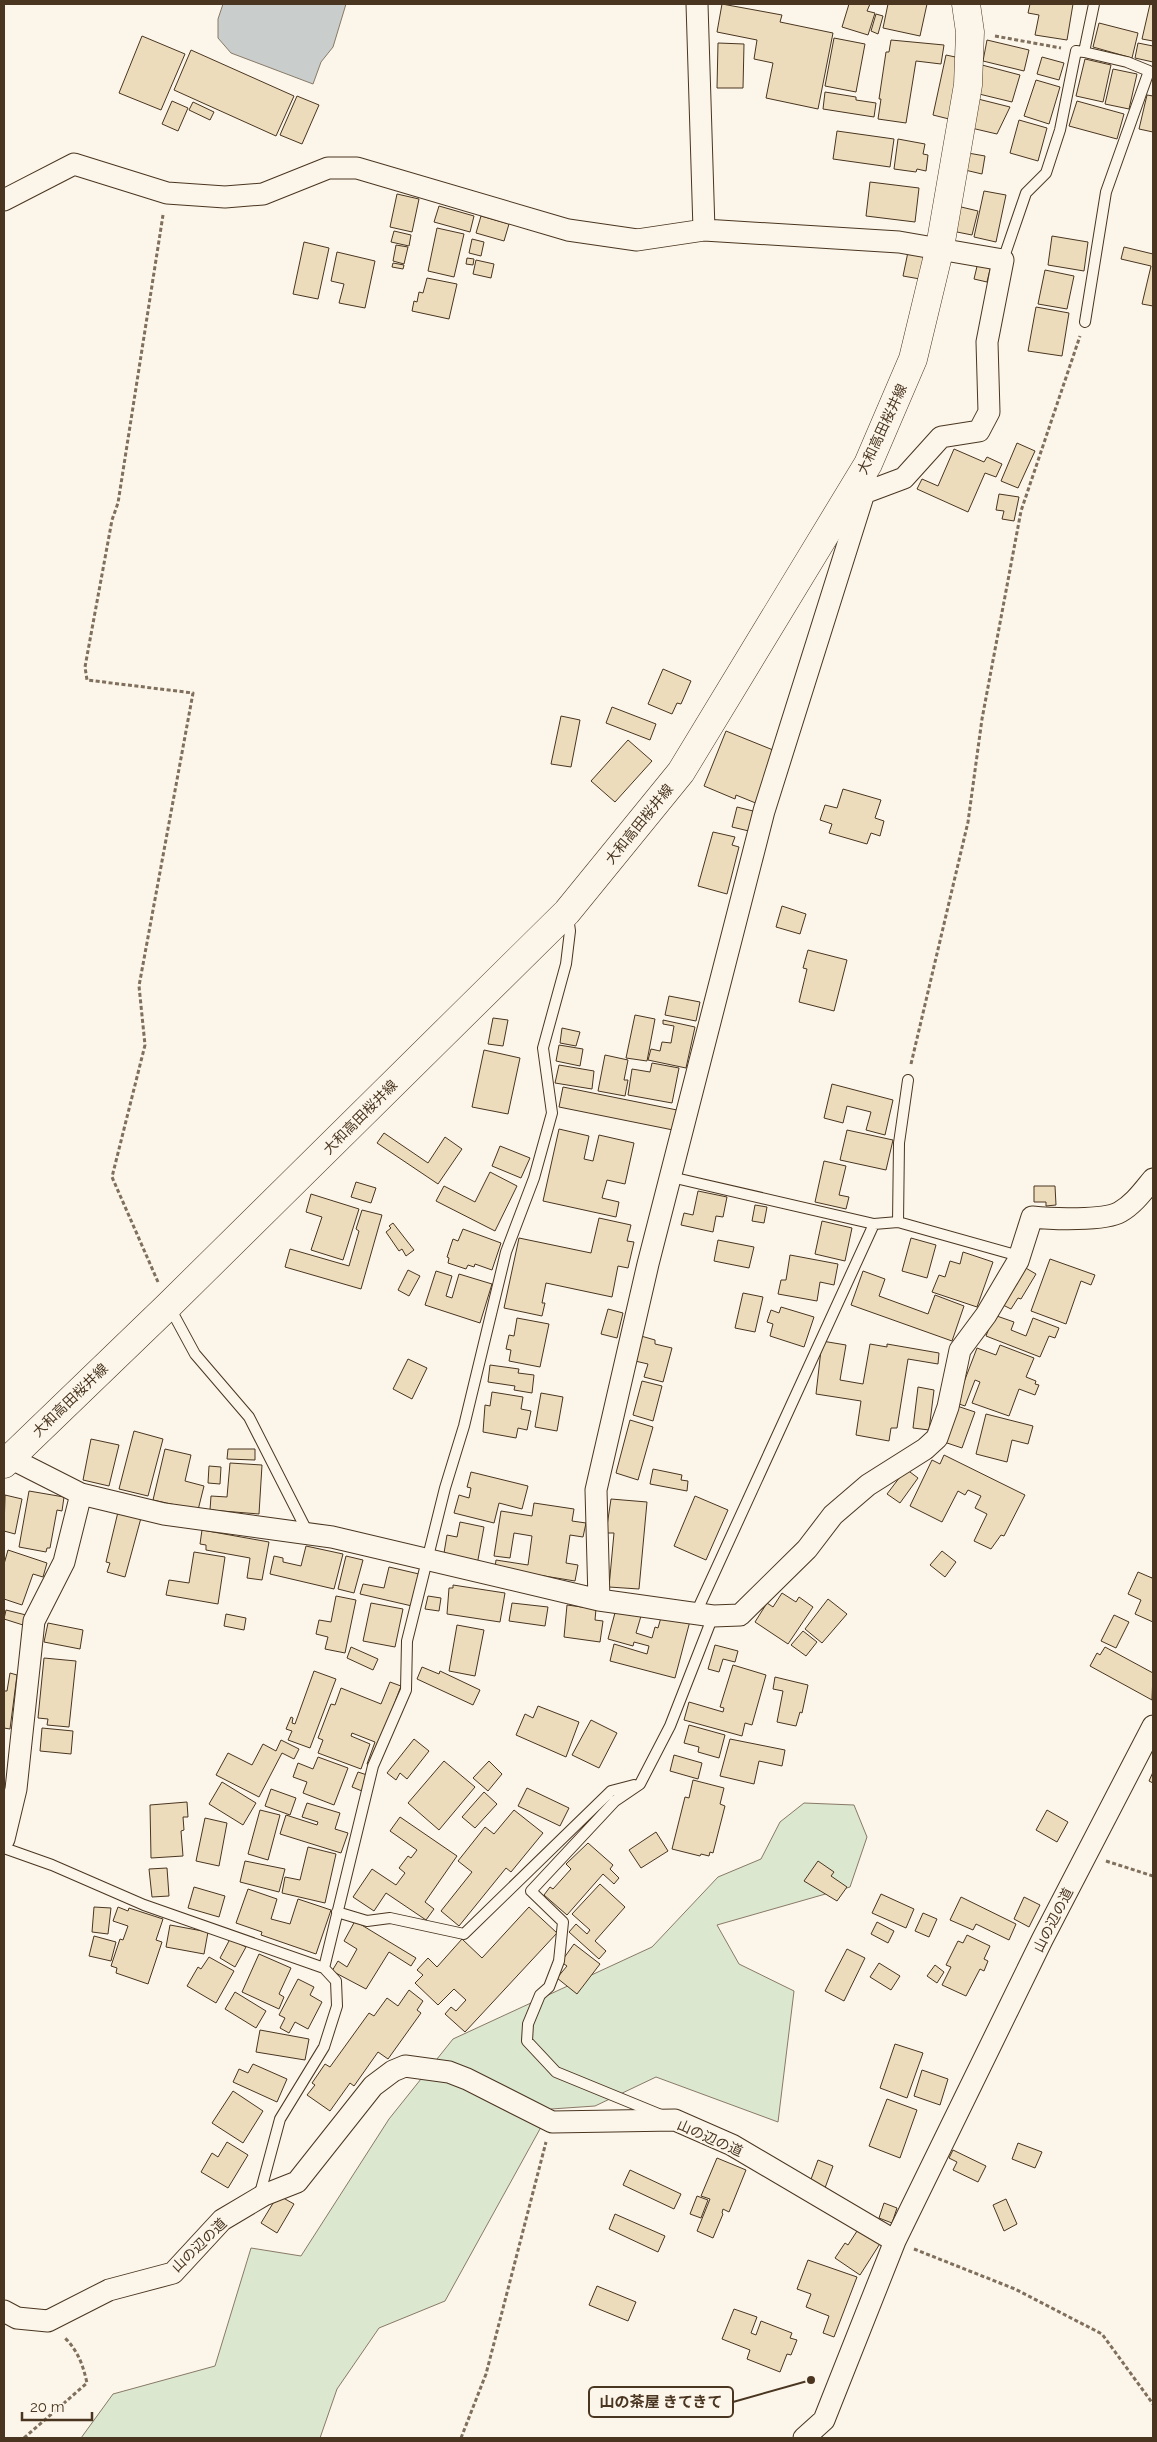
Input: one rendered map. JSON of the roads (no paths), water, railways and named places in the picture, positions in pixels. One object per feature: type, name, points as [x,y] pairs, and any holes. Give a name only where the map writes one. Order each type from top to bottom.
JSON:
[{"type":"main road","name":"大和高田桜井線","points":[[7,1461],[168,1306],[567,912],[681,772],[868,464],[913,359],[940,247],[968,85],[970,32],[966,4]]},
{"type":"street","points":[[697,4],[704,230]]},
{"type":"street","points":[[4,200],[74,164],[167,193],[225,197],[263,194],[328,168],[357,168],[568,230],[638,240],[704,230],[899,242],[940,247],[1003,260],[987,342],[989,412],[979,431],[942,436],[904,478],[864,493]]},
{"type":"street","points":[[599,1600],[596,1490],[648,1264],[764,811],[864,493],[868,464]]},
{"type":"street","points":[[7,1461],[82,1494],[164,1514],[309,1534],[426,1559],[599,1600],[705,1615],[740,1615],[806,1549],[833,1515],[868,1485],[925,1449],[937,1438],[948,1407],[960,1350],[986,1315],[1019,1256],[1032,1217],[1062,1221],[1118,1213],[1135,1201],[1153,1179]]},
{"type":"street","points":[[4,1839],[16,1788],[34,1621],[64,1562],[82,1494]]},
{"type":"street","name":"山の辺の道","points":[[4,2311],[17,2318],[48,2321],[109,2290],[173,2273],[222,2220],[259,2198],[297,2182],[373,2086],[393,2071],[405,2066],[449,2072],[467,2079],[552,2122],[675,2120],[732,2145],[895,2241],[1042,1940],[1153,1726]]},
{"type":"street","points":[[804,2438],[824,2420],[895,2241]]},
{"type":"lane","points":[[1003,260],[1026,193],[1046,173],[1060,130],[1094,4]]},
{"type":"lane","points":[[1080,52],[1127,62],[1151,73],[1106,192],[1085,322]]},
{"type":"lane","points":[[324,1968],[373,1766],[406,1690],[407,1641],[426,1559],[464,1426],[506,1252],[534,1178],[552,1113],[543,1048],[566,964],[570,931],[567,912]]},
{"type":"lane","points":[[898,1222],[899,1142],[908,1080]]},
{"type":"lane","points":[[671,1177],[874,1224],[898,1222],[1019,1256]]},
{"type":"lane","points":[[675,2120],[556,2072],[527,2040],[528,2024],[540,1995],[549,1988],[559,1961],[563,1922],[531,1891],[615,1801],[640,1784],[670,1726],[705,1615],[874,1224]]},
{"type":"lane","points":[[168,1306],[195,1354],[248,1416],[309,1534]]},
{"type":"lane","points":[[337,1912],[367,1921],[390,1918],[464,1934],[611,1791],[640,1784]]},
{"type":"lane","points":[[4,1848],[52,1865],[144,1905],[324,1968],[336,1981],[337,2006],[324,2047],[280,2119],[259,2198]]},
{"type":"place","name":"山の茶屋 きてきて","points":[[811,2380]]}]
